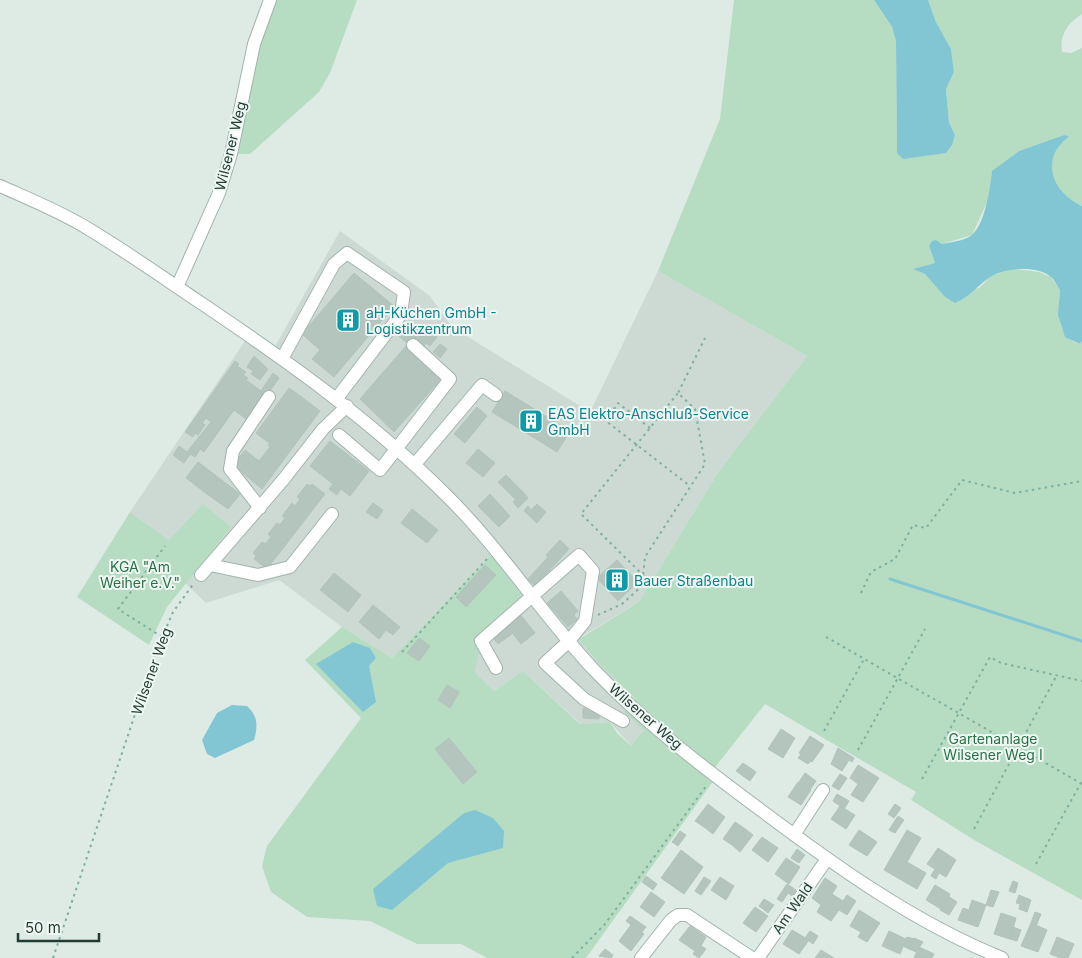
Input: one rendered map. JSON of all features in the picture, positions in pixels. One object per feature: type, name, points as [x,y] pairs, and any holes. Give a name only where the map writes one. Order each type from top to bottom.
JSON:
[{"type":"street","name":"Wilsener Weg","points":[[177,287],[219,193],[231,154],[254,44],[270,0]]},
{"type":"street","name":"Wilsener Weg","points":[[0,186],[62,214],[87,228],[283,357],[337,398],[397,448],[449,497],[495,550],[568,642],[631,705],[715,776],[827,859],[945,932],[1002,958]]},
{"type":"street","points":[[283,357],[334,264],[346,253],[404,292],[402,314],[337,398]]},
{"type":"street","points":[[339,435],[380,470],[450,379],[414,345]]},
{"type":"street","points":[[415,464],[482,385],[496,395]]},
{"type":"street","points":[[260,508],[230,469],[233,450],[269,397]]},
{"type":"street","points":[[200,575],[260,508],[323,429],[347,406]]},
{"type":"street","points":[[210,565],[258,575],[290,567],[332,514]]},
{"type":"street","points":[[496,668],[481,641],[531,595],[579,555],[593,571],[585,621],[568,642],[545,663],[584,699],[623,721]]},
{"type":"street","points":[[794,835],[823,790]]},
{"type":"street","name":"Am Wald","points":[[758,958],[827,859]]},
{"type":"street","points":[[642,958],[671,920],[678,915],[687,915],[752,958]]},
{"type":"path","points":[[644,576],[581,514],[678,394],[705,338]]},
{"type":"path","points":[[585,621],[622,604],[642,586],[645,557],[705,464],[695,409],[678,394]]},
{"type":"path","points":[[650,428],[618,403],[606,421],[690,486]]},
{"type":"path","points":[[861,593],[871,572],[895,559],[913,525],[926,528],[962,480],[1015,493],[1082,481]]},
{"type":"path","points":[[162,637],[118,609],[165,546]]},
{"type":"path","points":[[402,652],[495,550]]},
{"type":"path","name":"Wilsener Weg","points":[[53,958],[162,637],[173,612],[200,575]]},
{"type":"path","points":[[858,750],[925,629]]},
{"type":"path","points":[[826,637],[1082,783],[1036,864]]},
{"type":"path","points":[[922,779],[960,714],[990,657],[1001,663],[1082,681]]},
{"type":"path","points":[[824,731],[864,659]]},
{"type":"path","points":[[974,829],[1057,675]]},
{"type":"path","points":[[572,958],[605,924],[698,795],[715,776]]},
{"type":"shaded area","points":[[340,231],[430,296],[452,327],[582,407],[592,408],[658,271],[807,356],[719,471],[639,602],[579,638],[601,666],[636,699],[644,730],[631,746],[610,722],[581,724],[523,671],[494,691],[475,672],[491,555],[392,658],[342,627],[279,580],[206,603],[185,583],[231,527],[169,540],[130,512],[249,335],[273,350]]},
{"type":"green space","points":[[270,0],[357,0],[330,73],[319,92],[250,154],[231,154]]},
{"type":"green space","name":"Gartenanlage Wilsener Weg I","points":[[734,0],[874,0],[892,27],[896,41],[897,153],[955,135],[949,122],[946,89],[954,72],[951,49],[936,22],[928,0],[1082,0],[1082,14],[1069,25],[1063,35],[1061,46],[1062,52],[1071,53],[1082,48],[1082,206],[1063,192],[1054,179],[1052,172],[1053,155],[1068,136],[1064,135],[1019,151],[992,172],[988,200],[972,235],[942,244],[936,240],[929,246],[935,263],[914,269],[925,274],[944,296],[979,288],[991,276],[1013,269],[1039,272],[1051,277],[1060,290],[1059,314],[1063,329],[1072,340],[1080,344],[1082,341],[1082,900],[974,840],[911,800],[916,792],[765,704],[716,766],[714,780],[586,958],[487,958],[461,944],[417,944],[370,921],[307,917],[271,892],[262,866],[267,846],[361,718],[305,660],[342,627],[392,658],[491,555],[526,600],[481,641],[475,672],[494,691],[523,671],[580,724],[610,722],[617,733],[631,746],[644,730],[624,712],[636,699],[601,666],[579,639],[639,602],[719,471],[807,356],[658,271],[720,119]]},
{"type":"green space","name":"KGA \"Am Weiher e.V.\"","points":[[203,504],[231,527],[167,607],[149,645],[77,597],[130,512],[169,540]]},
{"type":"water","points":[[874,0],[928,0],[936,22],[951,49],[954,72],[946,89],[949,122],[955,135],[952,145],[946,153],[903,159],[897,153],[896,41],[892,27]]},
{"type":"water","points":[[1064,135],[1069,136],[1055,152],[1052,171],[1054,179],[1063,192],[1082,206],[1082,341],[1080,344],[1065,337],[1058,315],[1060,290],[1052,278],[1045,273],[1022,269],[998,273],[955,303],[944,296],[925,274],[913,269],[935,263],[929,246],[932,241],[936,240],[942,244],[963,240],[974,232],[983,217],[986,207],[992,171],[1019,151]]},
{"type":"water","points":[[353,642],[370,648],[376,658],[369,666],[376,702],[363,712],[316,664]]},
{"type":"water","points":[[232,705],[247,706],[251,710],[255,717],[256,726],[254,740],[215,758],[207,754],[202,740],[217,713]]},
{"type":"water","points":[[475,810],[493,818],[504,831],[503,848],[448,863],[392,910],[377,906],[373,889],[464,813]]},
{"type":"building","name":"aH-Küchen GmbH - Logistikzentrum","points":[[354,273],[394,306],[334,377],[312,359],[320,350],[302,334]]},
{"type":"building","points":[[410,323],[419,331],[424,325],[437,337],[430,346],[426,343],[424,346],[404,329]]},
{"type":"building","points":[[404,329],[419,341],[416,345],[409,339],[407,343],[399,336]]},
{"type":"building","points":[[440,344],[447,349],[440,358],[433,352]]},
{"type":"building","points":[[406,346],[442,378],[394,432],[360,399]]},
{"type":"building","points":[[254,356],[268,369],[260,380],[251,374],[253,371],[247,367]]},
{"type":"building","points":[[235,361],[239,364],[237,366],[246,372],[243,375],[248,378],[246,380],[261,391],[273,373],[279,378],[249,421],[234,410],[204,452],[200,449],[195,457],[190,454],[184,463],[173,455],[179,446],[187,452],[211,422],[206,418],[202,423],[205,425],[198,435],[195,433],[193,437],[185,432]]},
{"type":"building","points":[[289,388],[303,398],[269,443],[256,433]]},
{"type":"building","name":"EAS Elektro-Anschluß-Service GmbH","points":[[505,391],[570,431],[557,452],[492,412]]},
{"type":"building","points":[[303,398],[320,411],[285,458],[268,445]]},
{"type":"building","points":[[477,407],[487,416],[465,443],[454,434]]},
{"type":"building","points":[[330,441],[369,471],[350,496],[341,489],[337,495],[329,489],[333,484],[310,466]]},
{"type":"building","points":[[270,447],[285,458],[262,489],[233,465],[245,450],[259,461]]},
{"type":"building","points":[[478,449],[495,463],[483,477],[466,463]]},
{"type":"building","points":[[198,462],[219,478],[207,494],[186,478]]},
{"type":"building","points":[[506,475],[523,492],[515,499],[498,482]]},
{"type":"building","points":[[219,478],[240,494],[228,509],[207,494]]},
{"type":"building","points":[[307,484],[310,486],[312,484],[325,494],[267,569],[254,559],[256,556],[253,553],[262,542],[265,544],[271,537],[268,534],[277,523],[280,525],[285,518],[282,516],[292,503],[295,506],[300,499],[297,497]]},
{"type":"building","points":[[523,492],[528,498],[518,508],[513,502]]},
{"type":"building","points":[[490,494],[500,505],[488,516],[478,506]]},
{"type":"building","points":[[373,503],[383,510],[377,519],[366,512]]},
{"type":"building","points":[[537,504],[546,512],[537,523],[524,511],[528,506],[531,510]]},
{"type":"building","points":[[500,505],[510,516],[499,527],[488,516]]},
{"type":"building","points":[[412,509],[438,530],[427,543],[401,523]]},
{"type":"building","points":[[560,540],[569,549],[535,586],[528,579],[548,557],[546,555]]},
{"type":"building","name":"Bauer Straßenbau","points":[[617,560],[638,582],[618,601],[597,578]]},
{"type":"building","points":[[485,565],[496,575],[466,607],[456,597]]},
{"type":"building","points":[[334,573],[361,595],[348,612],[320,590]]},
{"type":"building","points":[[561,591],[578,611],[574,615],[577,619],[568,627],[547,603]]},
{"type":"building","points":[[373,605],[400,627],[393,635],[386,630],[379,639],[359,622]]},
{"type":"building","points":[[520,614],[535,633],[521,644],[506,625]]},
{"type":"building","points":[[506,625],[512,634],[498,644],[492,636]]},
{"type":"building","points":[[419,638],[430,646],[419,661],[407,653]]},
{"type":"building","points":[[447,685],[459,692],[450,708],[438,700]]},
{"type":"building","points":[[583,708],[600,709],[599,719],[583,718]]},
{"type":"building","points":[[781,729],[795,738],[783,758],[768,749]]},
{"type":"building","points":[[810,736],[824,745],[812,762],[808,764],[798,758],[801,754],[799,753]]},
{"type":"building","points":[[449,738],[477,772],[463,784],[435,749]]},
{"type":"building","points":[[838,748],[854,758],[852,762],[849,760],[842,771],[831,764]]},
{"type":"building","points":[[743,763],[756,772],[750,781],[736,771]]},
{"type":"building","points":[[858,765],[879,778],[863,802],[851,795],[858,784],[850,778]]},
{"type":"building","points":[[805,773],[816,781],[810,790],[799,782]]},
{"type":"building","points":[[840,774],[847,778],[839,790],[832,786]]},
{"type":"building","points":[[798,782],[811,790],[801,805],[788,797]]},
{"type":"building","points":[[837,794],[849,801],[844,809],[833,801]]},
{"type":"building","points":[[708,804],[717,811],[704,827],[695,821]]},
{"type":"building","points":[[895,804],[901,808],[894,818],[888,814]]},
{"type":"building","points":[[840,806],[855,815],[846,829],[831,819]]},
{"type":"building","points":[[717,811],[725,817],[713,834],[704,827]]},
{"type":"building","points":[[898,816],[904,820],[895,833],[889,830]]},
{"type":"building","points":[[735,822],[744,828],[732,845],[723,839]]},
{"type":"building","points":[[744,828],[753,835],[740,852],[732,845]]},
{"type":"building","points":[[859,830],[877,842],[867,856],[849,845]]},
{"type":"building","points":[[907,830],[921,838],[907,862],[926,873],[917,889],[884,870]]},
{"type":"building","points":[[680,831],[686,835],[678,846],[672,842]]},
{"type":"building","points":[[762,837],[778,848],[768,862],[752,850]]},
{"type":"building","points":[[938,848],[956,860],[946,877],[939,873],[936,879],[931,876],[935,869],[927,864]]},
{"type":"building","points":[[797,849],[805,855],[799,863],[791,858]]},
{"type":"building","points":[[681,850],[703,867],[694,880],[671,864]]},
{"type":"building","points":[[786,858],[800,867],[789,884],[775,874]]},
{"type":"building","points":[[671,864],[694,880],[684,894],[661,878]]},
{"type":"building","points":[[646,876],[657,884],[653,890],[642,882]]},
{"type":"building","points":[[704,877],[711,881],[701,895],[695,891]]},
{"type":"building","points":[[720,877],[734,886],[726,900],[711,890]]},
{"type":"building","points":[[825,878],[837,886],[832,894],[843,901],[847,895],[856,901],[847,915],[839,910],[831,921],[817,912],[821,905],[812,898]]},
{"type":"building","points":[[1013,881],[1018,883],[1015,893],[1009,891]]},
{"type":"building","points":[[787,884],[796,890],[792,896],[788,893],[782,902],[777,899]]},
{"type":"building","points":[[935,885],[950,894],[941,909],[926,900]]},
{"type":"building","points":[[991,890],[999,892],[993,907],[986,905]]},
{"type":"building","points":[[651,892],[665,902],[654,917],[640,907]]},
{"type":"building","points":[[1019,895],[1031,900],[1027,912],[1019,909],[1020,904],[1016,903]]},
{"type":"building","points":[[948,896],[957,902],[949,915],[940,910]]},
{"type":"building","points":[[764,899],[774,905],[768,913],[759,906]]},
{"type":"building","points":[[972,900],[986,905],[978,927],[958,920],[963,908],[969,910]]},
{"type":"building","points":[[755,907],[768,916],[756,932],[743,923]]},
{"type":"building","points":[[859,910],[880,923],[867,942],[858,937],[861,932],[850,926]]},
{"type":"building","points":[[1035,912],[1041,914],[1036,926],[1031,923]]},
{"type":"building","points":[[1001,913],[1016,918],[1010,939],[994,934]]},
{"type":"building","points":[[630,916],[646,927],[641,933],[626,921]]},
{"type":"building","points":[[1031,923],[1047,930],[1038,952],[1021,946]]},
{"type":"building","points":[[631,925],[644,934],[631,951],[619,941]]},
{"type":"building","points":[[690,926],[706,937],[701,946],[706,949],[699,958],[693,954],[695,951],[679,940]]},
{"type":"building","points":[[1013,927],[1021,930],[1017,941],[1010,939]]},
{"type":"building","points":[[792,930],[809,940],[799,954],[783,944]]},
{"type":"building","points":[[810,931],[818,936],[813,944],[805,938]]},
{"type":"building","points":[[889,931],[906,939],[900,954],[882,946]]},
{"type":"building","points":[[907,937],[914,939],[909,949],[903,946]]},
{"type":"building","points":[[1057,937],[1074,944],[1068,958],[1060,958],[1050,954]]},
{"type":"building","points":[[914,938],[923,942],[916,952],[909,949]]},
{"type":"building","points":[[919,947],[934,954],[932,958],[914,958]]},
{"type":"building","points":[[605,949],[613,955],[611,958],[599,956]]},
{"type":"building","points":[[821,950],[834,958],[815,958]]},
{"type":"waterway","points":[[890,579],[1082,641]]},
{"type":"place","name":"aH-Küchen GmbH - Logistikzentrum","points":[[348,320]]},
{"type":"place","name":"EAS Elektro-Anschluß-Service GmbH","points":[[531,421]]},
{"type":"place","name":"Bauer Straßenbau","points":[[617,580]]}]
